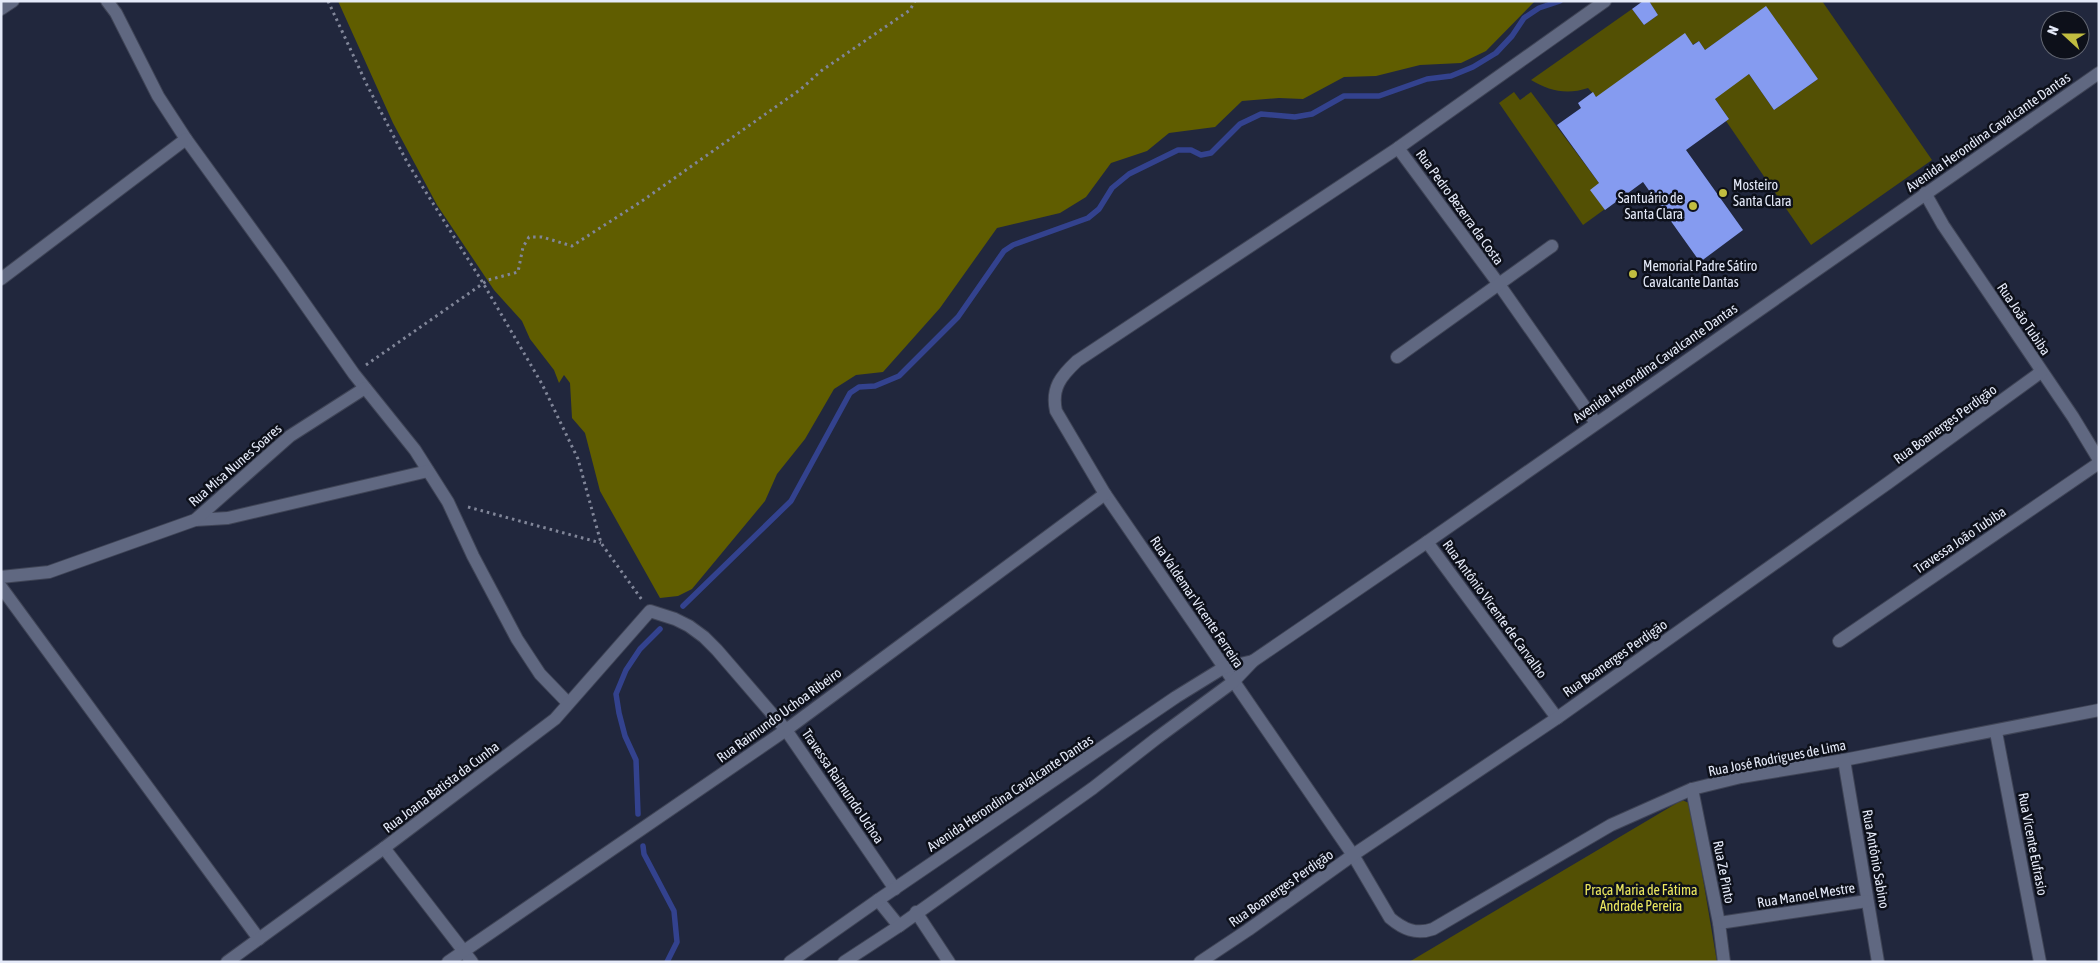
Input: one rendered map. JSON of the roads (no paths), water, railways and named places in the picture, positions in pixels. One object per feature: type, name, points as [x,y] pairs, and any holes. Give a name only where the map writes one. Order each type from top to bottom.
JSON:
[{"type":"street","points":[[1,9],[13,1]]},
{"type":"street","points":[[107,1],[116,13],[158,96],[186,139],[364,388],[415,450],[448,502],[473,556],[518,639],[540,674],[568,703]]},
{"type":"street","name":"Rua Valdemar Vicente Ferreira","points":[[1353,854],[1223,668],[1105,494],[1056,411],[1053,400],[1058,380],[1077,361],[1398,148],[1605,1]]},
{"type":"street","name":"Avenida Herondina Cavalcante Dantas","points":[[844,962],[899,926],[916,912],[1093,788],[1233,682],[1253,660],[1427,542],[2099,73]]},
{"type":"street","points":[[1,279],[186,139]]},
{"type":"street","name":"Rua Pedro Bezerra da Costa","points":[[1398,148],[1498,283],[1596,423]]},
{"type":"street","name":"Rua João Tubiba","points":[[1925,193],[1943,225],[2073,418],[2099,462]]},
{"type":"street","name":"Rua Pedro Bezerra da Costa","points":[[1397,357],[1552,246]]},
{"type":"street","name":"Rua Boanerges Perdigão","points":[[1200,962],[1248,930],[1353,854],[1557,718],[2041,372]]},
{"type":"street","name":"Rua Misa Nunes Soares","points":[[1,576],[49,572],[195,520],[290,436],[364,388]]},
{"type":"street","name":"Travessa João Tubiba","points":[[1839,641],[2099,462]]},
{"type":"street","points":[[195,520],[228,518],[428,471]]},
{"type":"street","name":"Rua Raimundo Uchoa Ribeiro","points":[[448,962],[786,730],[1105,494]]},
{"type":"street","name":"Rua Antônio Vicente de Carvalho","points":[[1427,542],[1557,718]]},
{"type":"street","points":[[1,587],[259,939]]},
{"type":"street","name":"Travessa Raimundo Uchoa","points":[[650,611],[675,619],[704,636],[786,730],[895,888]]},
{"type":"street","name":"Rua Joana Batista da Cunha","points":[[227,962],[535,735],[555,718],[650,611]]},
{"type":"street","name":"Avenida Herondina Cavalcante Dantas","points":[[790,962],[895,888],[1176,698],[1223,668],[1253,660]]},
{"type":"street","name":"Rua José Rodrigues de Lima","points":[[1353,854],[1390,918],[1411,931],[1425,932],[1611,825],[1692,789],[1741,777],[1996,732],[2099,710]]},
{"type":"street","name":"Rua Vicente Eufrasio","points":[[1996,732],[2040,962]]},
{"type":"street","name":"Rua Antônio Sabino","points":[[1844,760],[1878,962]]},
{"type":"street","name":"Rua Ze Pinto","points":[[1692,789],[1719,923],[1724,962]]},
{"type":"street","points":[[384,848],[472,962]]},
{"type":"street","points":[[878,900],[899,926]]},
{"type":"street","name":"Rua Manoel Mestre","points":[[1719,923],[1867,901]]},
{"type":"street","points":[[916,912],[949,962]]},
{"type":"waterway","points":[[683,606],[791,501],[850,393],[859,387],[875,386],[899,376],[958,317],[1004,251],[1013,245],[1088,218],[1099,209],[1112,188],[1129,174],[1178,150],[1191,150],[1201,155],[1211,153],[1240,124],[1261,114],[1295,117],[1312,114],[1344,96],[1379,96],[1427,79],[1451,76],[1473,67],[1496,53],[1512,36],[1524,18],[1539,8],[1560,1]]},
{"type":"waterway","points":[[638,814],[636,760],[625,736],[616,694],[626,670],[640,649],[660,629]]},
{"type":"waterway","points":[[643,846],[644,854],[674,911],[677,942],[667,962]]},
{"type":"place","name":"Mosteiro Santa Clara","points":[[1723,193]]},
{"type":"place","name":"Santuário de Santa Clara","points":[[1693,206]]},
{"type":"place","name":"Memorial Padre Sátiro Cavalcante Dantas","points":[[1633,274]]},
{"type":"park label","name":"Praça Maria de Fátima Andrade Pereira","points":[[1641,898]]}]
